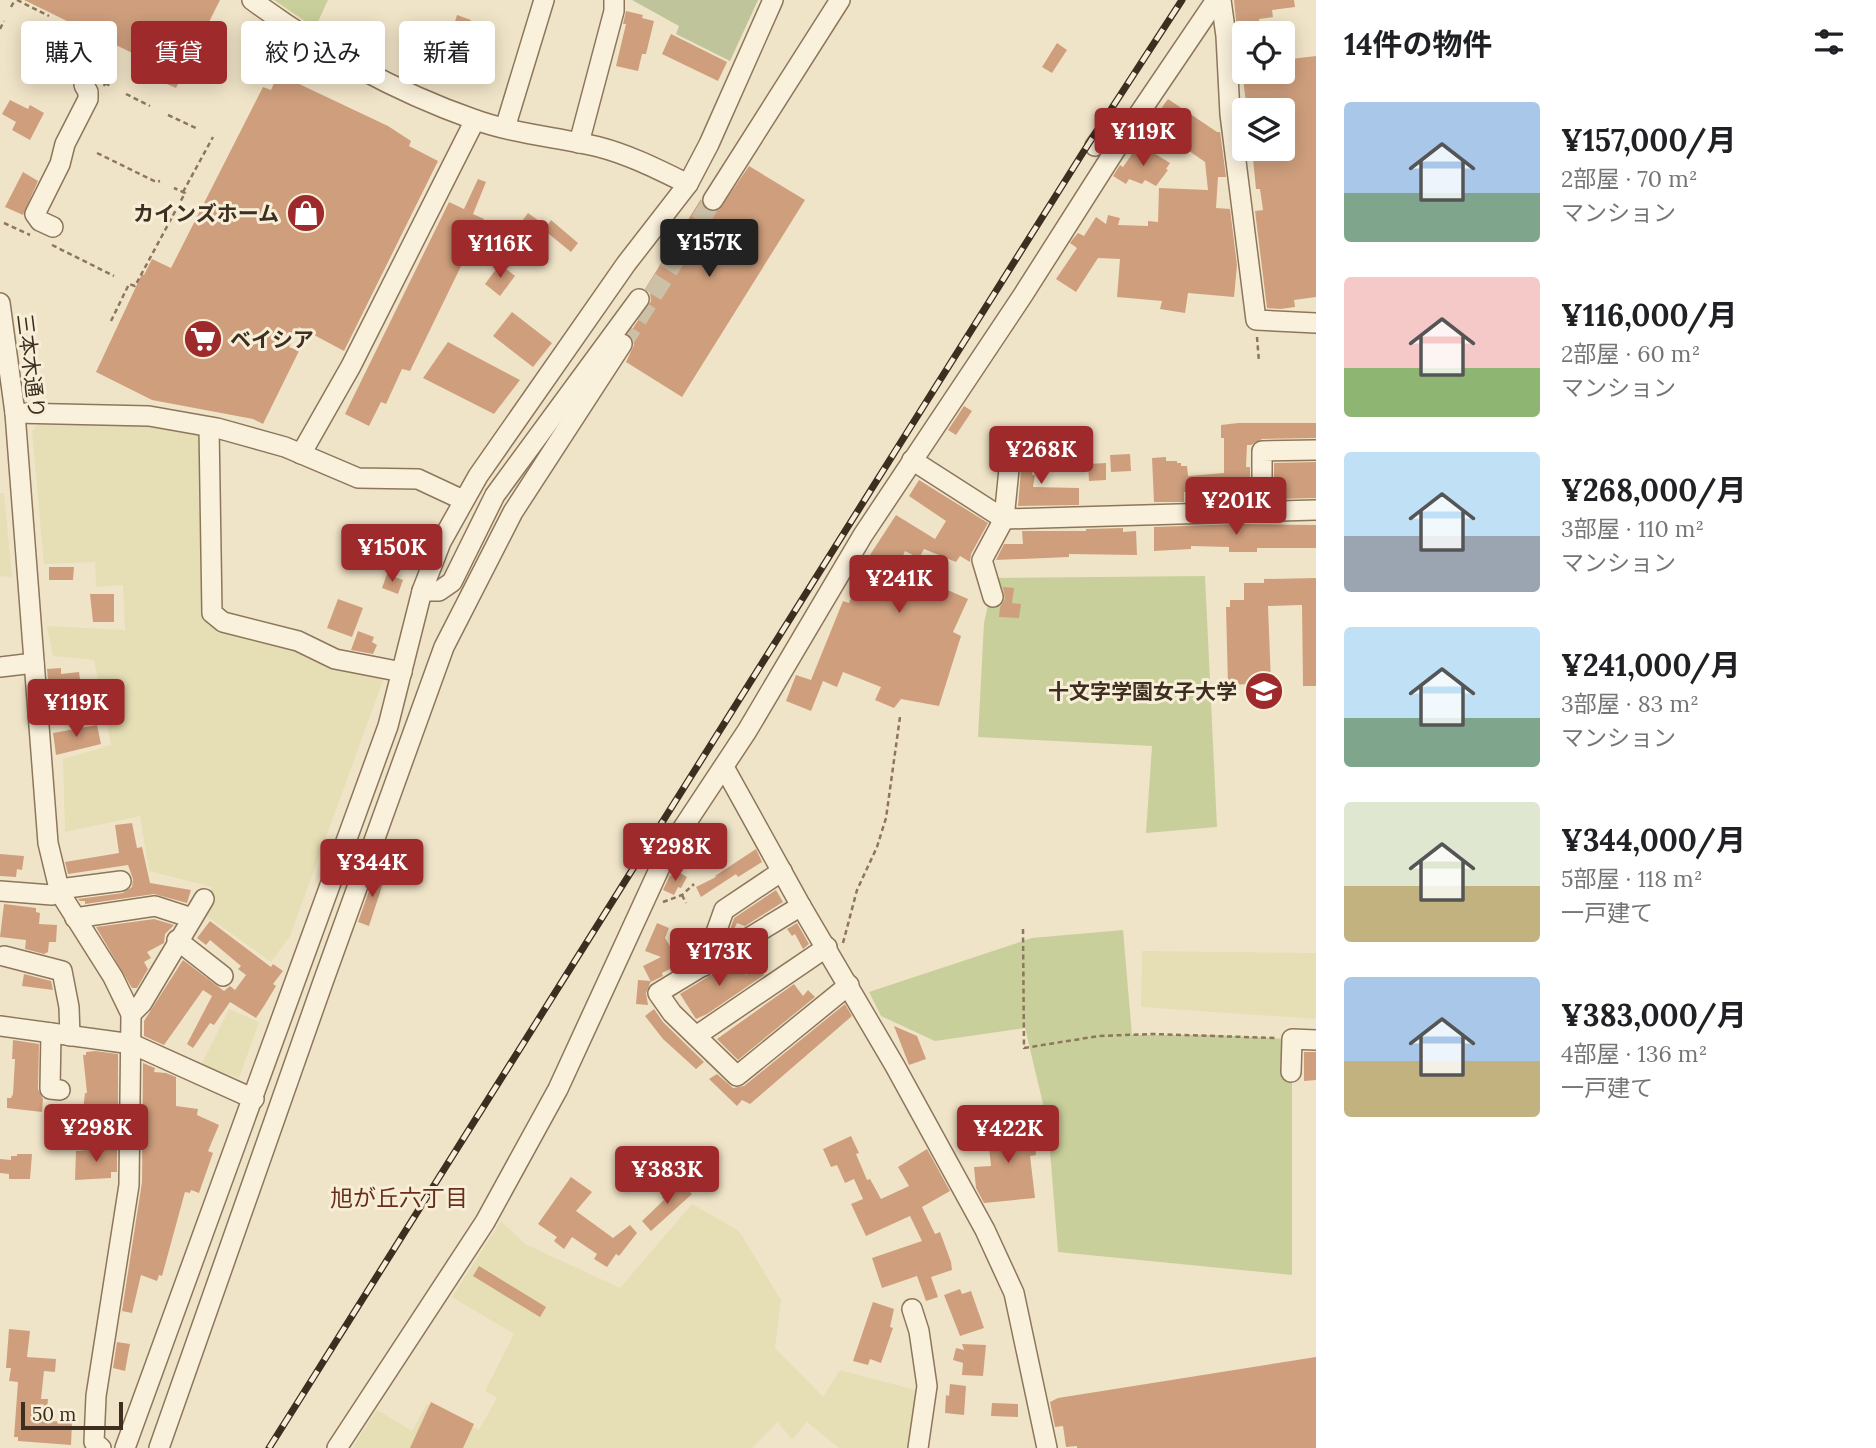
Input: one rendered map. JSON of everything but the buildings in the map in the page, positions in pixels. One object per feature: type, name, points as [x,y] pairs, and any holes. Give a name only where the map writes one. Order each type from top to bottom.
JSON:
[{"type":"street","points":[[252,0],[328,51],[374,75],[475,120],[579,143],[643,162],[688,184]]},
{"type":"street","points":[[505,128],[544,0]]},
{"type":"street","points":[[579,143],[614,11],[614,0]]},
{"type":"street","points":[[125,1448],[388,726],[422,591],[441,542],[463,500],[626,264],[688,184],[709,144],[773,0]]},
{"type":"street","points":[[713,200],[840,0]]},
{"type":"street","points":[[337,1448],[485,1222],[558,1089],[667,852],[724,767],[863,535],[1023,295],[1128,130],[1219,0]]},
{"type":"street","points":[[1219,0],[1226,36],[1230,114],[1256,320],[1316,323]]},
{"type":"street","points":[[48,237],[35,214],[60,164],[65,144],[88,99],[88,92],[98,85]]},
{"type":"street","points":[[301,454],[351,366],[475,120]]},
{"type":"street","points":[[1095,146],[1111,124],[1128,130]]},
{"type":"street","points":[[422,591],[439,591],[452,582],[495,495],[639,299]]},
{"type":"street","name":"三本木通り","points":[[0,303],[15,413],[48,843],[60,893],[113,977],[131,1014]]},
{"type":"street","points":[[159,1448],[444,647],[513,512],[622,344]]},
{"type":"street","points":[[15,413],[149,416],[209,427],[285,447],[359,478],[418,479],[463,500]]},
{"type":"street","points":[[209,427],[212,613],[223,622],[298,641],[335,659],[402,672]]},
{"type":"street","points":[[1262,512],[1262,451],[1316,450]]},
{"type":"street","points":[[912,460],[1004,519],[1316,510]]},
{"type":"street","points":[[993,597],[982,560],[1004,519],[1009,469]]},
{"type":"street","points":[[0,667],[34,663]]},
{"type":"street","points":[[724,767],[985,1230],[1014,1293],[1047,1448]]},
{"type":"street","points":[[704,967],[724,910],[782,871]]},
{"type":"street","points":[[0,891],[52,895],[67,888],[121,881]]},
{"type":"street","points":[[101,1448],[94,1442],[96,1396],[129,1185],[131,1014],[142,1003],[177,940],[204,899]]},
{"type":"street","points":[[75,918],[155,906],[192,918]]},
{"type":"street","points":[[801,906],[658,993],[672,1013],[737,1076],[849,985]]},
{"type":"street","points":[[177,940],[223,975]]},
{"type":"street","points":[[696,1036],[832,955]]},
{"type":"street","points":[[4,956],[62,971],[69,1007],[60,1034],[50,1089],[60,1090]]},
{"type":"street","points":[[0,1026],[132,1044],[254,1099]]},
{"type":"street","points":[[1291,1072],[1292,1039],[1316,1040]]},
{"type":"street","points":[[912,1309],[919,1331],[927,1386],[918,1448]]},
{"type":"path","points":[[11,7],[16,0],[49,16]]},
{"type":"path","points":[[0,29],[4,21]]},
{"type":"path","points":[[98,85],[112,87]]},
{"type":"path","points":[[126,94],[150,106]]},
{"type":"path","points":[[168,115],[198,129]]},
{"type":"path","points":[[183,192],[213,136]]},
{"type":"path","points":[[97,153],[156,182],[160,181]]},
{"type":"path","points":[[111,321],[130,284],[135,286],[186,193],[174,188]]},
{"type":"path","points":[[4,223],[48,237],[114,276]]},
{"type":"path","points":[[1256,320],[1259,362]]},
{"type":"path","points":[[832,955],[877,847],[886,818],[900,717]]},
{"type":"path","points":[[655,904],[682,895],[694,884]]},
{"type":"path","points":[[682,895],[686,904]]},
{"type":"path","points":[[1023,929],[1024,1048],[1099,1036],[1153,1034],[1292,1039]]},
{"type":"shaded area","points":[[40,422],[144,425],[197,433],[203,442],[206,618],[385,675],[290,936],[271,962],[201,912],[212,887],[149,871],[140,816],[65,832],[63,759],[111,745],[94,660],[53,656],[47,626],[125,630],[123,585],[96,587],[95,562],[44,564],[32,431]]},
{"type":"shaded area","points":[[0,493],[4,493],[12,577],[0,576]]},
{"type":"shaded area","points":[[1142,951],[1316,953],[1316,1019],[1141,1007]]},
{"type":"shaded area","points":[[229,1009],[259,1022],[239,1078],[201,1065]]},
{"type":"shaded area","points":[[692,1204],[739,1231],[781,1300],[775,1348],[823,1397],[840,1370],[926,1393],[918,1448],[839,1448],[807,1422],[792,1440],[778,1422],[752,1448],[352,1448],[377,1410],[412,1431],[427,1404],[479,1430],[497,1398],[485,1391],[514,1334],[452,1297],[501,1221],[525,1244],[620,1288]]},
{"type":"green space","points":[[274,0],[328,0],[318,21],[305,21]]},
{"type":"green space","points":[[632,0],[758,0],[730,61],[676,34],[679,26]]},
{"type":"green space","points":[[1205,576],[1217,827],[1146,833],[1152,746],[978,737],[984,623],[994,578]]},
{"type":"green space","points":[[1123,930],[1132,1035],[1292,1039],[1292,1275],[1058,1252],[1048,1125],[1025,1028],[935,1041],[881,1016],[869,992],[1032,938]]},
{"type":"tunnel","points":[[622,344],[713,200]]},
{"type":"railway","points":[[269,1448],[1082,154],[1182,0]]},
{"type":"place","name":"カインズホーム","points":[[306,213]]},
{"type":"place","name":"ベイシア","points":[[203,339]]},
{"type":"place","name":"十文字学園女子大学","points":[[1264,691]]},
{"type":"district","name":"旭が丘六丁目","points":[[399,1197]]}]
